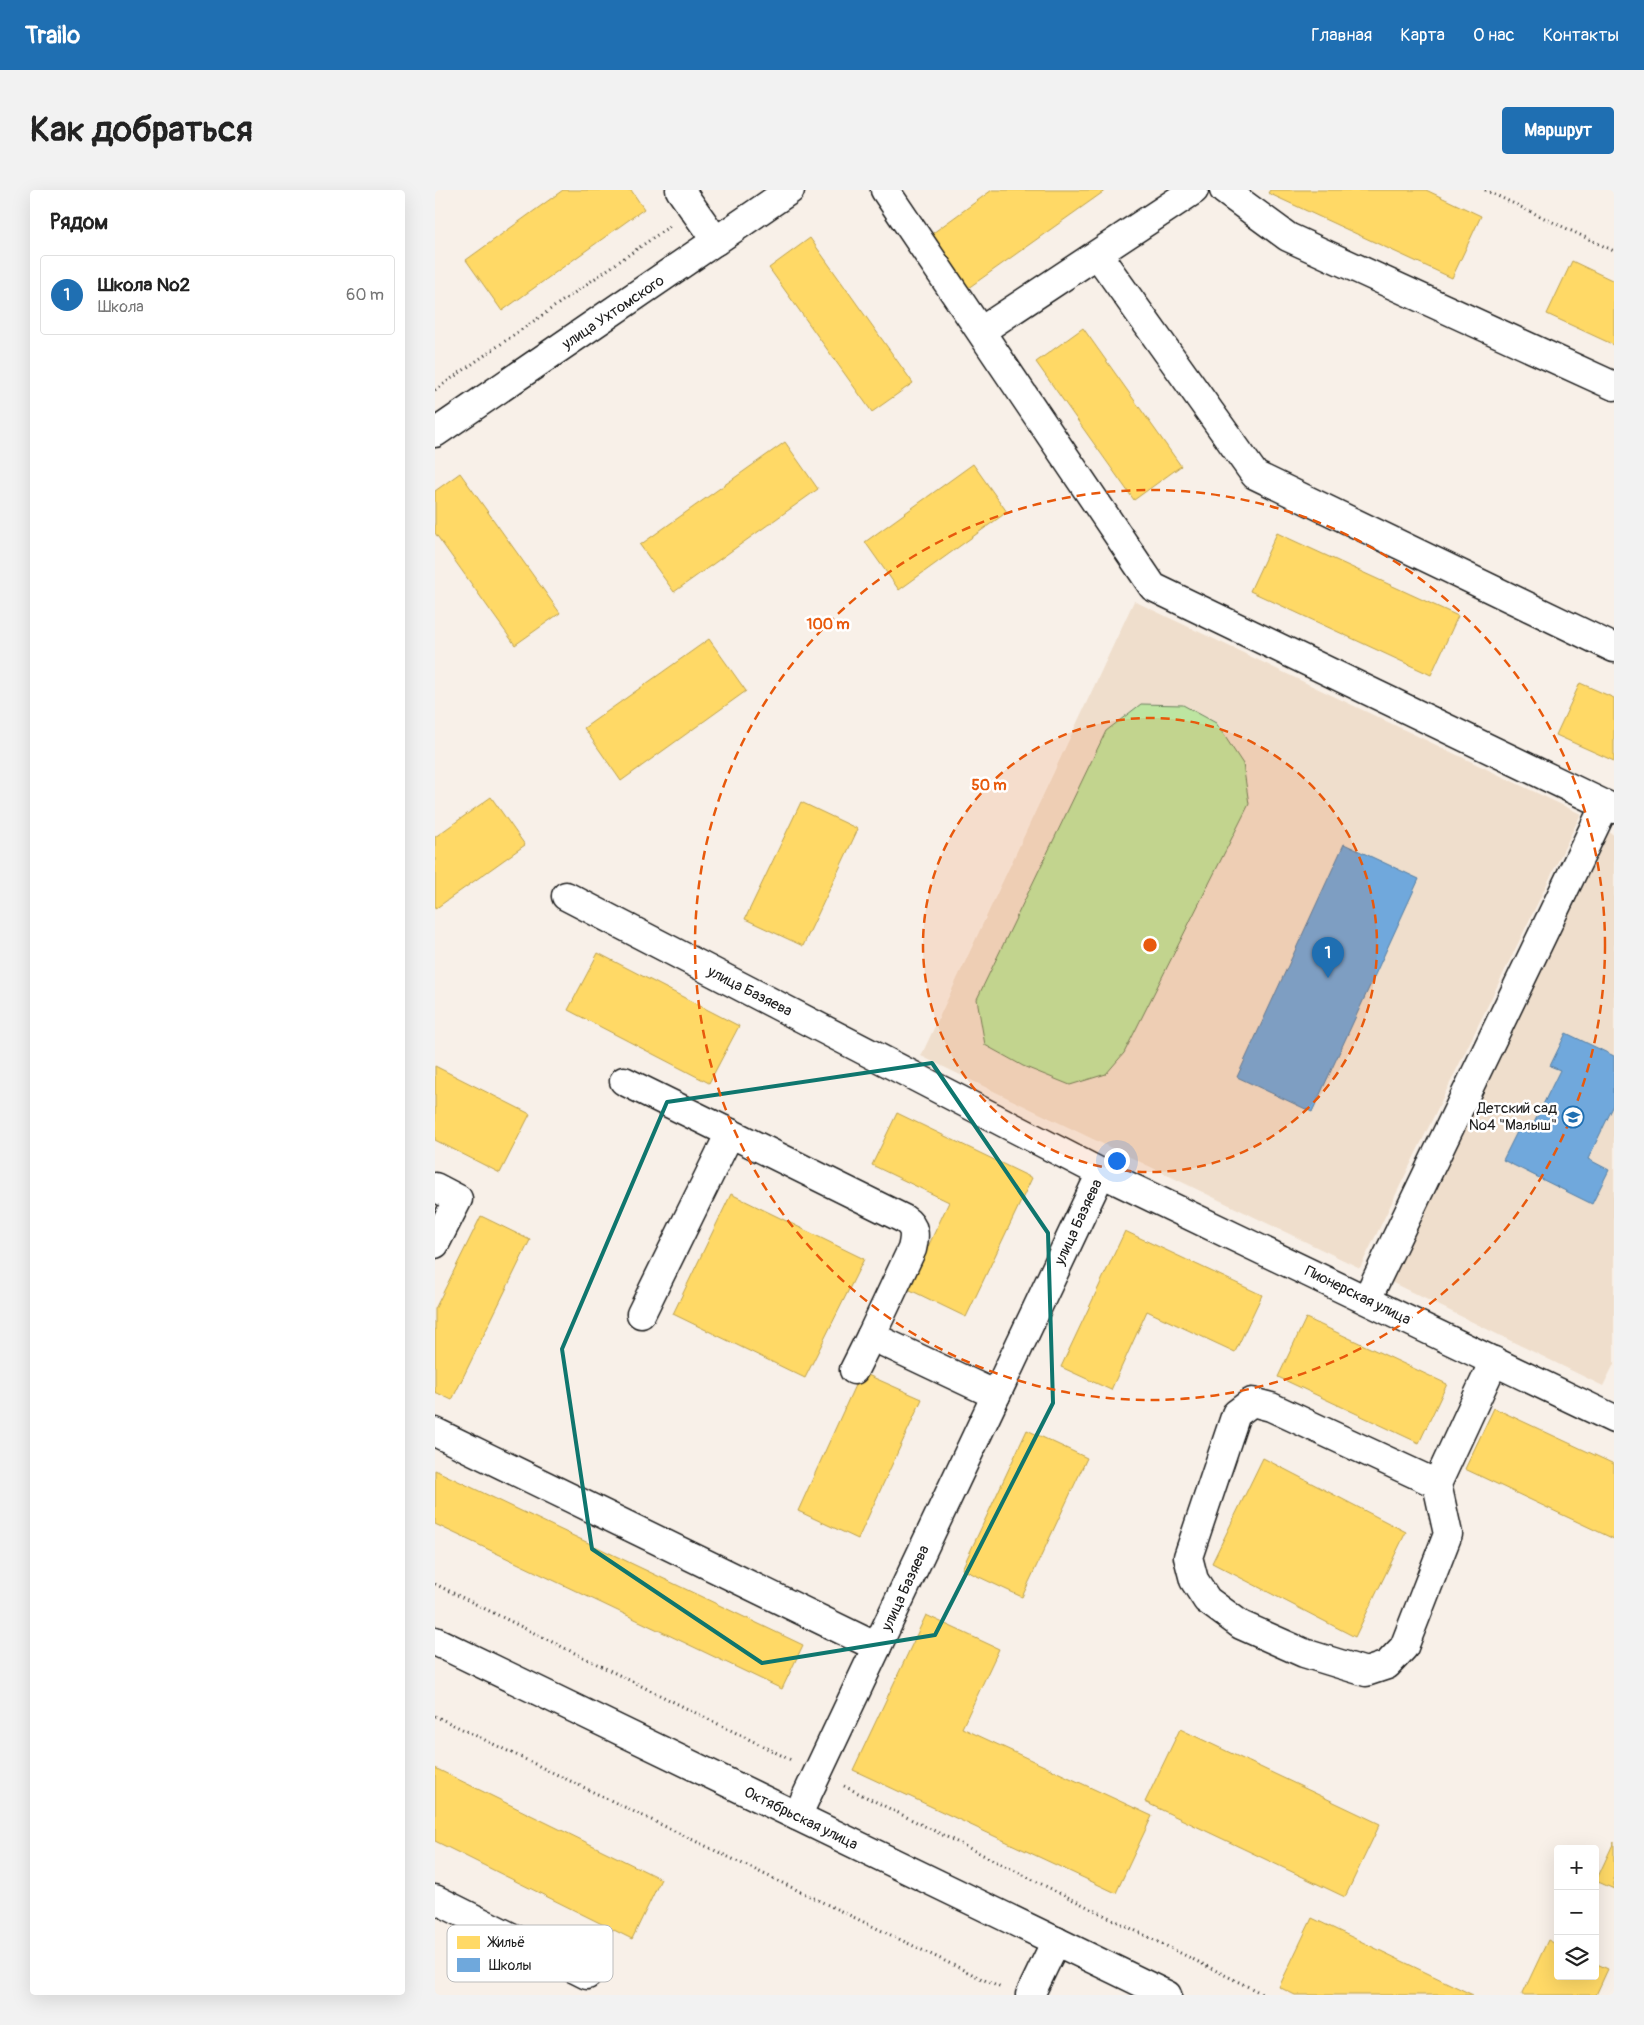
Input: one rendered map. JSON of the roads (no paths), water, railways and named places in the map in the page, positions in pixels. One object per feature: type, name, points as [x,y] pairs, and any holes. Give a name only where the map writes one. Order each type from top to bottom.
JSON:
[{"type":"street","name":"улица Ухтомского","points":[[435,433],[790,190]]},
{"type":"street","points":[[885,190],[1153,587],[1610,807],[1367,1299]]},
{"type":"street","points":[[981,331],[1195,190]]},
{"type":"street","points":[[1224,190],[1288,237],[1614,386]]},
{"type":"street","points":[[687,200],[716,241]]},
{"type":"street","points":[[1098,255],[1255,475],[1614,648]]},
{"type":"street","name":"улица Базяева","points":[[566,896],[1101,1173],[797,1816]]},
{"type":"street","points":[[624,1081],[904,1218],[912,1224],[915,1236],[912,1249],[854,1370]]},
{"type":"street","points":[[641,1314],[730,1133]]},
{"type":"street","name":"Пионерская улица","points":[[1101,1173],[1614,1419]]},
{"type":"street","points":[[435,1187],[457,1199],[435,1244]]},
{"type":"street","points":[[871,1336],[996,1395]]},
{"type":"street","points":[[1437,1484],[1271,1406],[1252,1402],[1236,1414],[1188,1557],[1194,1580],[1207,1600],[1241,1625],[1304,1653],[1366,1672],[1387,1664],[1404,1647],[1448,1534],[1437,1484],[1494,1361]]},
{"type":"street","points":[[435,1432],[877,1647]]},
{"type":"street","name":"Октябрьская улица","points":[[435,1641],[1167,1995]]},
{"type":"street","points":[[435,1900],[486,1925]]},
{"type":"street","points":[[1018,1993],[1056,1941]]},
{"type":"place","name":"Школа №2","points":[[1328,978]]},
{"type":"place","name":"Детский сад №4 \"Малыш\"","points":[[1573,1117]]}]
